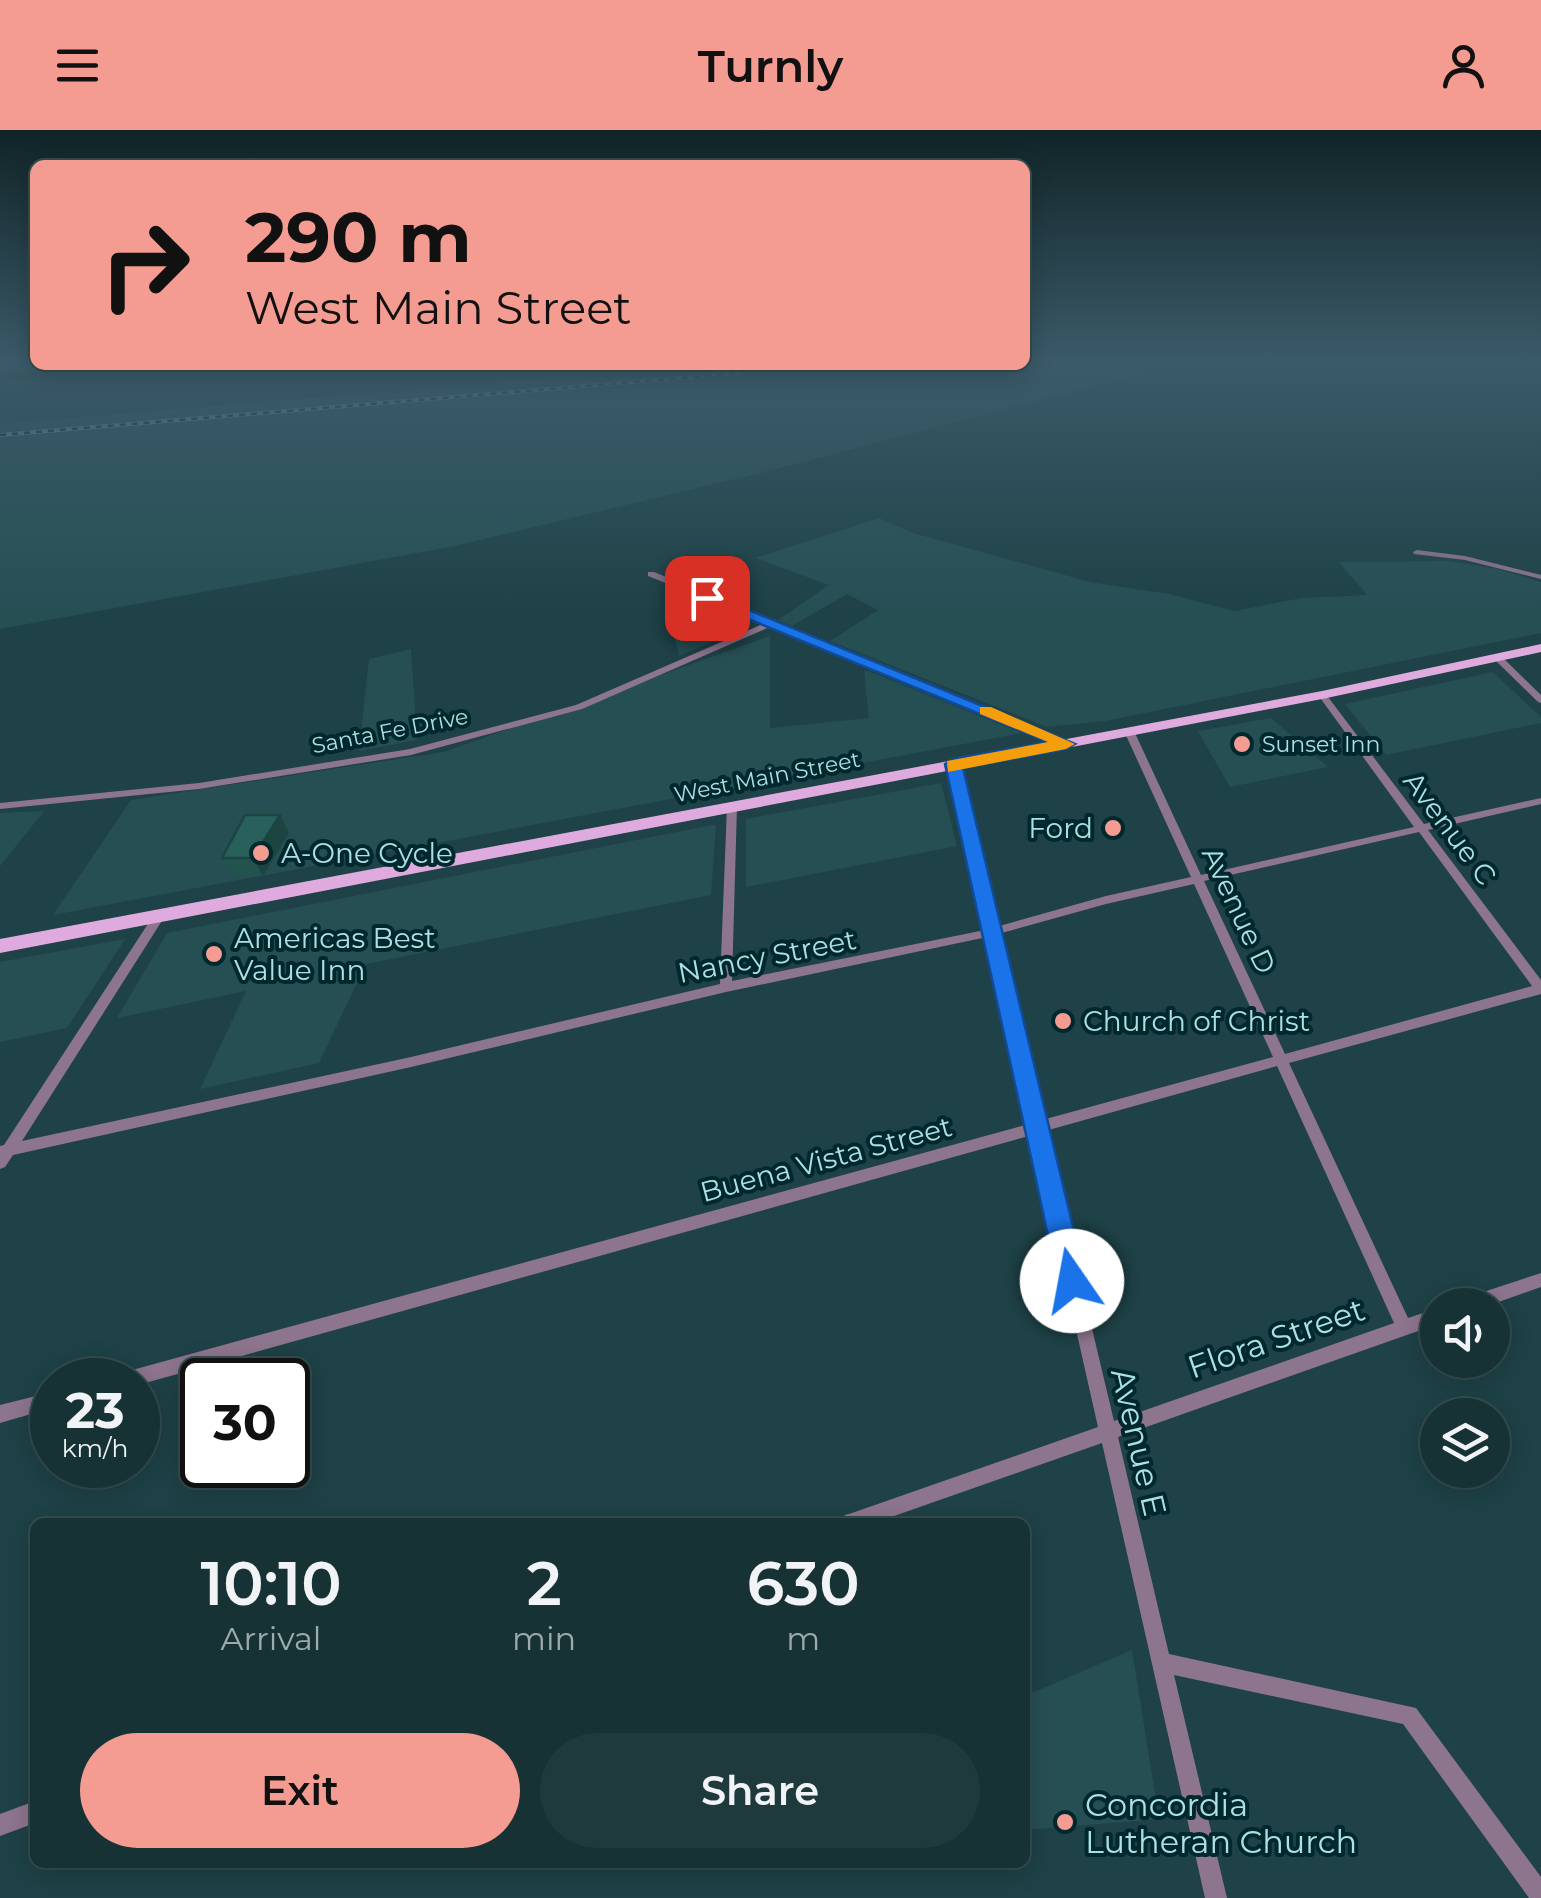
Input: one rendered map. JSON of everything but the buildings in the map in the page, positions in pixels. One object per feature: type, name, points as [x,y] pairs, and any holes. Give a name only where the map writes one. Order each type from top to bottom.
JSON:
[{"type":"main road","name":"West Main Street","points":[[0,946],[1322,695],[1541,648]]},
{"type":"street","points":[[1417,552],[1464,558],[1541,577]]},
{"type":"street","points":[[651,574],[1066,744]]},
{"type":"street","name":"Santa Fe Drive","points":[[0,806],[198,786],[411,752],[579,707],[770,624]]},
{"type":"street","points":[[1498,658],[1541,700]]},
{"type":"street","name":"Avenue C","points":[[1322,695],[1541,988]]},
{"type":"street","name":"Avenue D","points":[[1130,732],[1404,1328]]},
{"type":"street","name":"Avenue E","points":[[953,764],[1105,1433],[1216,1898]]},
{"type":"street","name":"Nancy Street","points":[[3,1155],[726,987],[849,966],[992,933],[1106,900],[1541,800]]},
{"type":"street","points":[[726,987],[732,806]]},
{"type":"street","points":[[3,1155],[160,916]]},
{"type":"street","name":"Buena Vista Street","points":[[160,1371],[1541,988]]},
{"type":"street","points":[[1510,1291],[1541,1280]]},
{"type":"street","name":"Flora Street","points":[[863,1518],[1420,1322]]},
{"type":"street","points":[[0,1414],[30,1406]]},
{"type":"street","points":[[1160,1662],[1409,1715],[1541,1896]]},
{"type":"street","points":[[0,1825],[30,1814]]},
{"type":"shaded area","points":[[0,446],[866,446],[455,546],[0,629]]},
{"type":"shaded area","points":[[879,518],[913,533],[1090,582],[1169,594],[1234,611],[1302,598],[1367,595],[1339,562],[1449,561],[1497,569],[1541,582],[1541,633],[1105,721],[1047,727],[830,641],[878,610],[847,594],[792,626],[778,620],[829,585],[755,558]]},
{"type":"shaded area","points":[[671,592],[751,625],[679,656],[665,594]]},
{"type":"shaded area","points":[[770,636],[770,728],[869,718],[864,671],[868,671],[1022,733],[53,915],[131,800],[444,752]]},
{"type":"shaded area","points":[[411,649],[417,740],[359,751],[369,659]]},
{"type":"shaded area","points":[[1493,672],[1541,717],[1541,723],[1386,755],[1345,704]]},
{"type":"shaded area","points":[[1271,718],[1328,767],[1230,787],[1198,731]]},
{"type":"shaded area","points":[[941,783],[957,846],[746,887],[746,819]]},
{"type":"shaded area","points":[[44,811],[0,866],[0,813]]},
{"type":"shaded area","points":[[716,826],[711,895],[366,964],[319,1063],[200,1089],[246,991],[117,1018],[167,933]]},
{"type":"shaded area","points":[[125,939],[67,1028],[0,1042],[0,962]]},
{"type":"shaded area","points":[[1132,1650],[1159,1819],[1030,1830],[1030,1694]]},
{"type":"slow traffic","points":[[954,769],[953,764],[1066,744],[986,711]]},
{"type":"place","name":"Sunset Inn","points":[[1242,744]]},
{"type":"place","name":"Ford","points":[[1113,828]]},
{"type":"place","name":"A-One Cycle","points":[[261,853]]},
{"type":"place","name":"Americas Best Value Inn","points":[[214,954]]},
{"type":"place","name":"Church of Christ","points":[[1063,1021]]},
{"type":"place","name":"Concordia Lutheran Church","points":[[1065,1822]]},
{"type":"route","points":[[707,598],[1066,744],[953,764],[1072,1281]]}]
